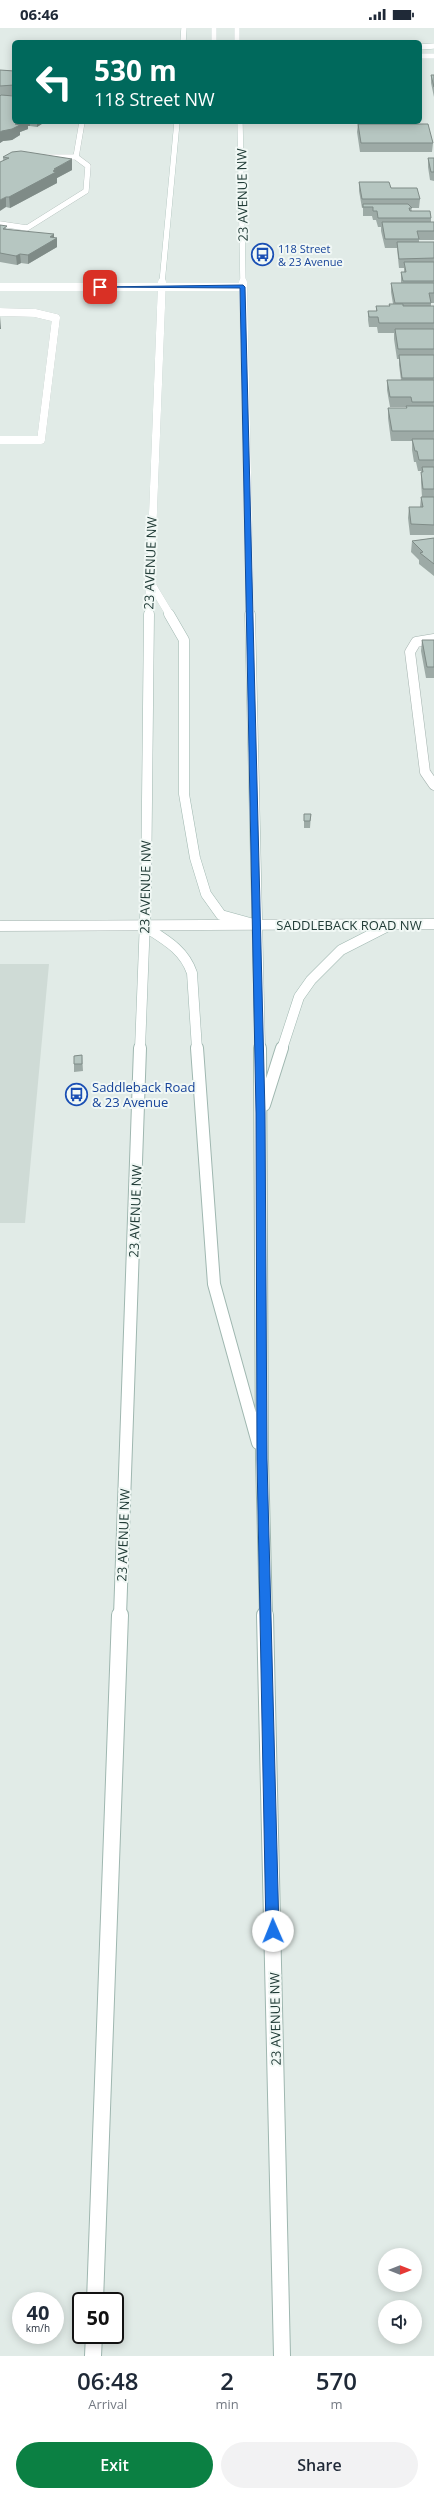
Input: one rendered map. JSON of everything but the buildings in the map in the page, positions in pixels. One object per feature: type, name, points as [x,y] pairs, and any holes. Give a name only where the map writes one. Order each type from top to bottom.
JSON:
[{"type":"main road","points":[[183,40],[184,28]]},
{"type":"main road","points":[[214,28],[214,40]]},
{"type":"main road","points":[[237,28],[237,40]]},
{"type":"main road","points":[[422,47],[434,46]]},
{"type":"main road","points":[[422,56],[434,56]]},
{"type":"main road","points":[[76,157],[82,124]]},
{"type":"main road","name":"23 AVENUE NW","points":[[96,2292],[144,926],[149,579],[162,287],[177,124]]},
{"type":"main road","name":"23 AVENUE NW","points":[[240,124],[261,1113],[262,1459],[282,2356]]},
{"type":"main road","points":[[241,148],[247,124]]},
{"type":"main road","points":[[0,224],[27,228],[86,191],[88,166],[76,157],[30,157]]},
{"type":"main road","points":[[0,287],[243,287]]},
{"type":"main road","points":[[0,312],[35,313],[56,318],[41,440],[0,440]]},
{"type":"main road","points":[[149,579],[184,640],[184,794],[195,858],[206,894],[221,915],[256,925]]},
{"type":"main road","points":[[434,638],[416,642],[410,652],[425,772],[434,784]]},
{"type":"main road","name":"SADDLEBACK ROAD NW","points":[[0,926],[434,924]]},
{"type":"main road","points":[[261,1113],[299,996],[311,980],[342,950],[390,925]]},
{"type":"main road","points":[[144,926],[179,950],[189,961],[192,973],[214,1284],[262,1459]]},
{"type":"main road","points":[[94,2344],[94,2356]]},
{"type":"shaded area","points":[[0,964],[49,964],[25,1223],[0,1223]]},
{"type":"place","name":"118 Street & 23 Avenue","points":[[262,254]]},
{"type":"place","name":"Saddleback Road & 23 Avenue","points":[[76,1094]]},
{"type":"route","points":[[100,287],[243,287],[261,1113],[262,1459],[273,1931]]}]
